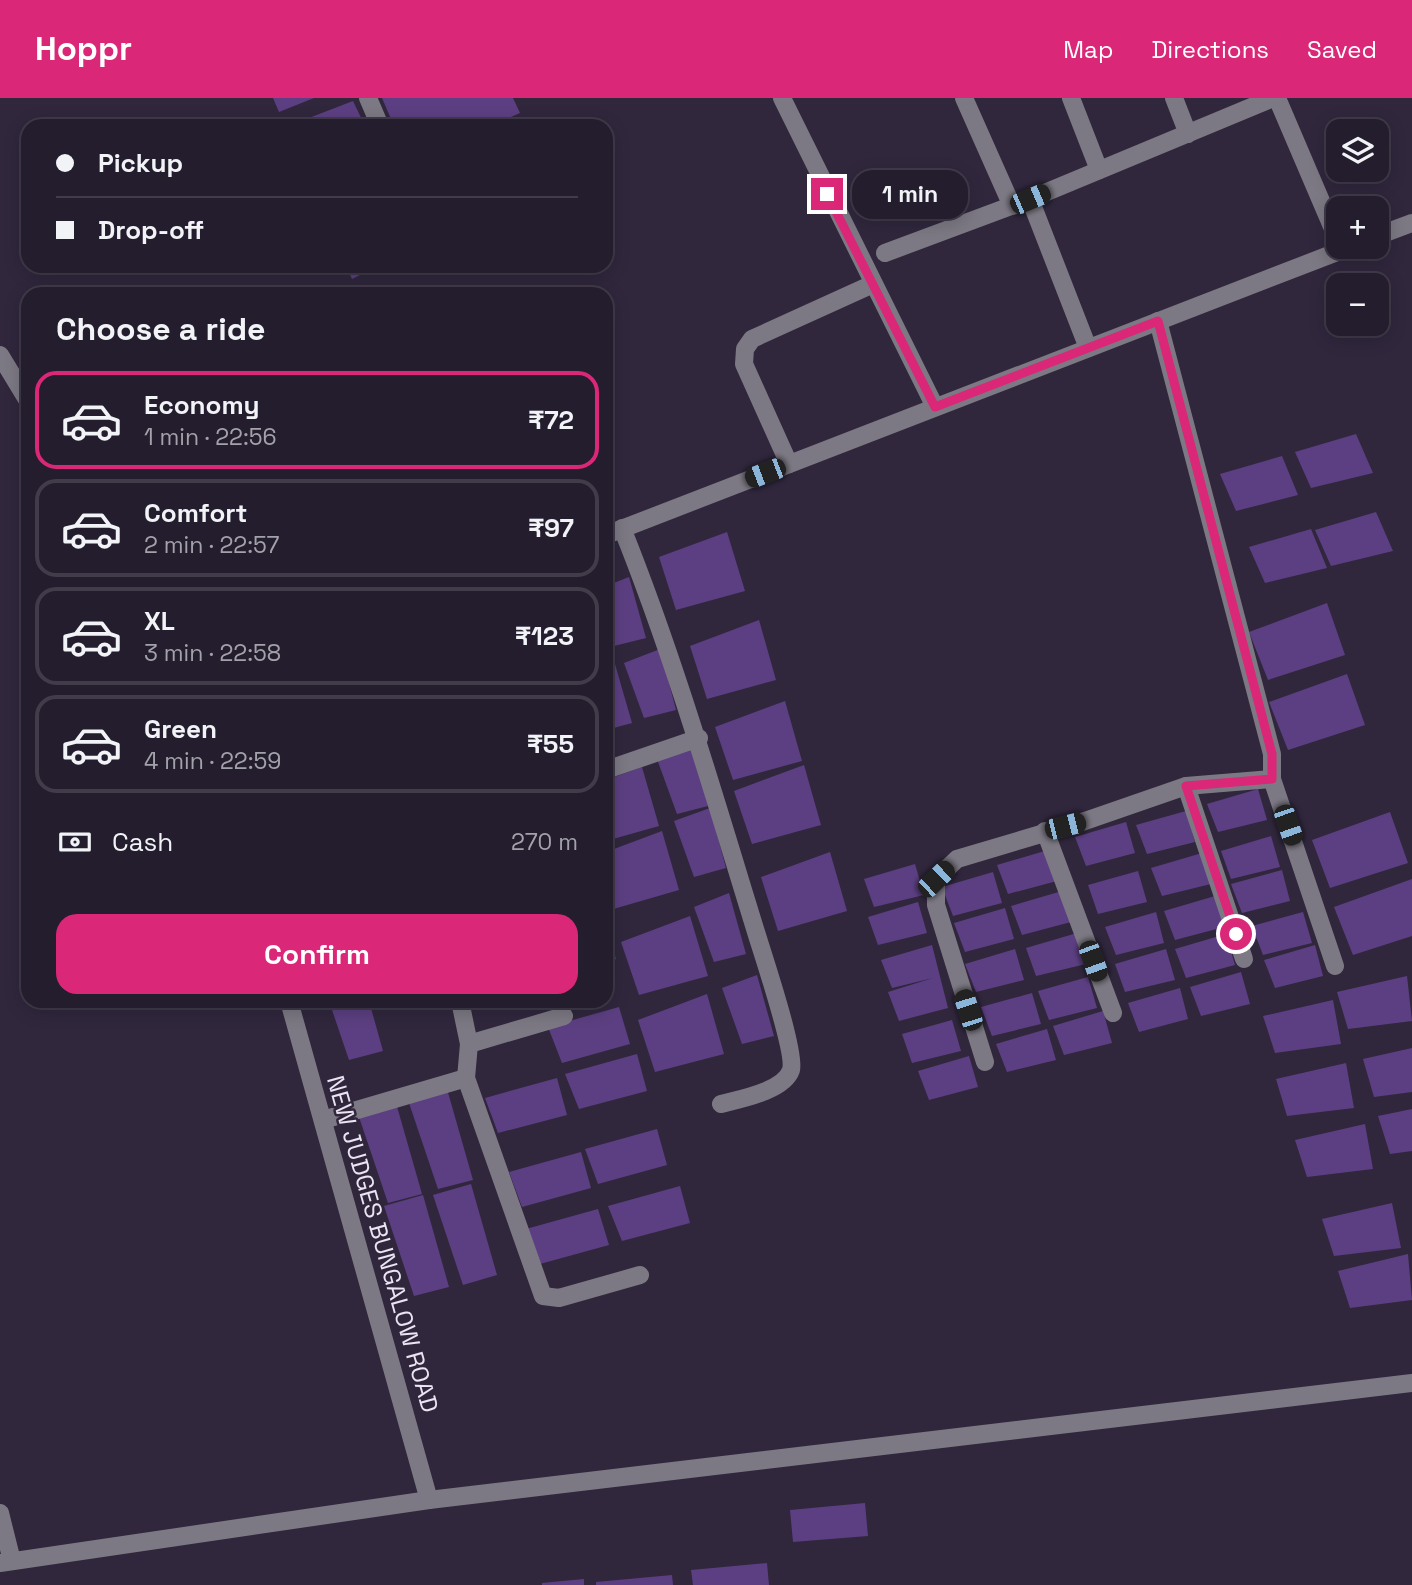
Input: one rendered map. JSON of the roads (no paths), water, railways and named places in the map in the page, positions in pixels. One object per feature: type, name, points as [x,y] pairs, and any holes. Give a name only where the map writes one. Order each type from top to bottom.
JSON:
[{"type":"street","points":[[368,98],[377,119]]},
{"type":"street","points":[[782,98],[935,407]]},
{"type":"street","points":[[964,98],[1012,206]]},
{"type":"street","points":[[1071,98],[1099,170]]},
{"type":"street","points":[[1174,98],[1188,134]]},
{"type":"street","points":[[885,253],[1030,199],[1275,98],[1326,210]]},
{"type":"street","points":[[1030,199],[1088,348]]},
{"type":"street","points":[[1389,232],[1412,223]]},
{"type":"street","points":[[721,1104],[768,1091],[787,1078],[792,1069],[782,1018],[699,738],[660,622],[614,531],[1326,254]]},
{"type":"street","points":[[789,464],[744,363],[745,349],[752,339],[873,284]]},
{"type":"street","points":[[1158,321],[1272,754],[1272,779],[1335,966]]},
{"type":"street","points":[[0,355],[21,390]]},
{"type":"street","points":[[613,768],[699,738]]},
{"type":"street","points":[[985,1062],[936,905],[936,879],[957,859],[1084,821],[1186,786],[1272,779]]},
{"type":"street","points":[[1186,786],[1244,959]]},
{"type":"street","points":[[1045,831],[1112,1013]]},
{"type":"street","name":"NEW JUDGES BUNGALOW ROAD","points":[[291,1008],[429,1500]]},
{"type":"street","points":[[461,1008],[469,1044],[466,1078],[543,1296],[559,1298],[640,1275]]},
{"type":"street","points":[[469,1044],[564,1016]]},
{"type":"street","points":[[323,1120],[466,1078]]},
{"type":"street","points":[[0,1513],[6,1562],[429,1500],[1412,1383]]}]
